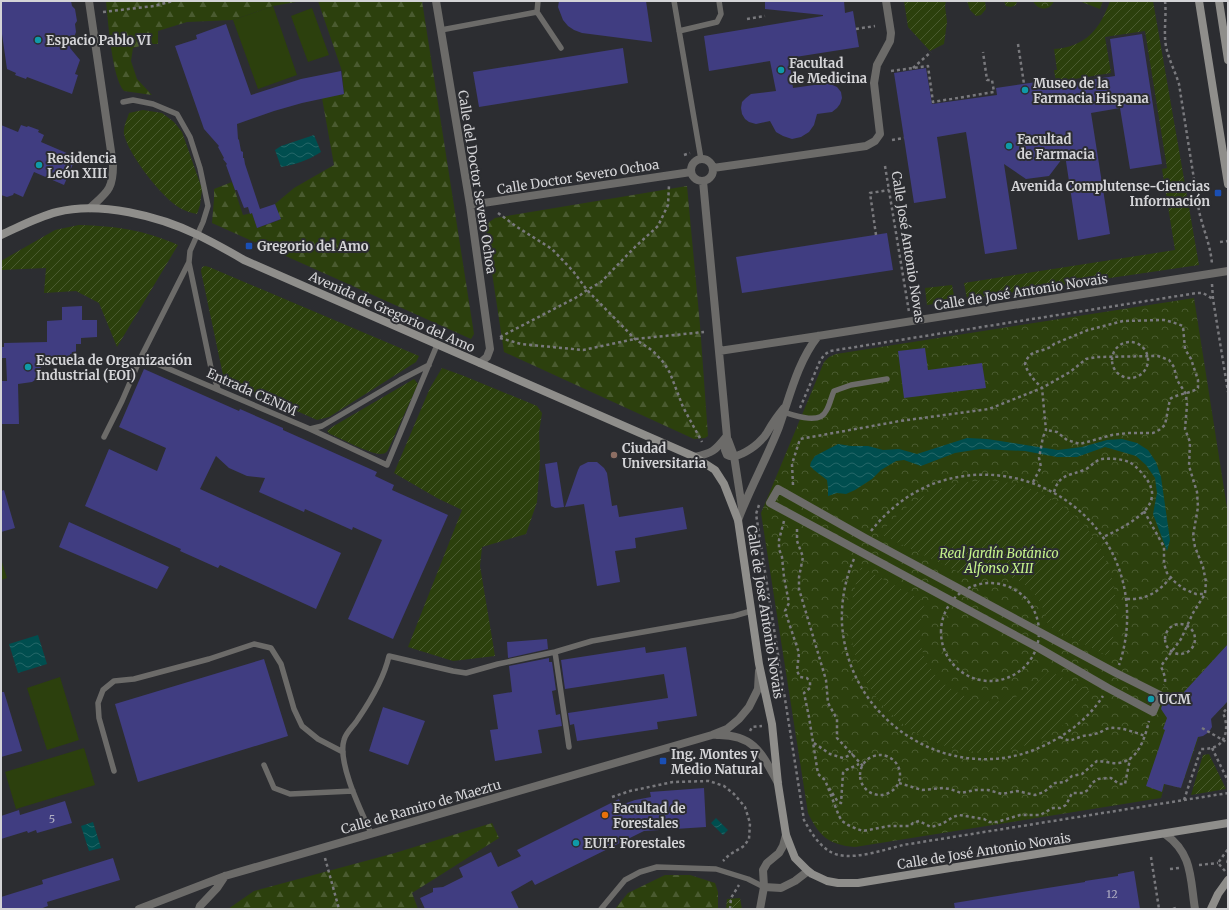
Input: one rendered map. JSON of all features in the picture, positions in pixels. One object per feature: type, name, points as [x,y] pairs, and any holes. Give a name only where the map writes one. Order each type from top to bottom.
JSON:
[{"type":"street","points":[[90,1],[113,165],[111,186],[106,193],[90,208]]},
{"type":"street","name":"Calle del Doctor Severo Ochoa","points":[[436,1],[470,205],[490,349],[487,357],[480,363]]},
{"type":"street","points":[[713,168],[866,146],[875,141],[880,134],[874,83],[877,65],[890,41],[891,33],[886,1]]},
{"type":"street","points":[[1199,1],[1228,184]]},
{"type":"street","points":[[1219,1],[1228,60]]},
{"type":"street","points":[[701,159],[710,162],[713,168],[710,178],[703,182],[694,178],[691,172],[694,162],[701,159]]},
{"type":"street","name":"Calle Doctor Severo Ochoa","points":[[470,205],[691,172]]},
{"type":"street","points":[[703,182],[727,437],[734,456],[742,509]]},
{"type":"street","name":"Avenida de Gregorio del Amo","points":[[1,235],[24,224],[57,212],[90,208],[148,216],[197,234],[244,260],[695,457],[715,470],[724,484],[738,520]]},
{"type":"street","name":"Calle de José Antonio Novais","points":[[719,351],[1228,271]]},
{"type":"street","name":"Calle de José Antonio Novais","points":[[818,336],[800,366],[776,434],[738,520],[759,664],[772,724],[778,784],[786,835],[795,858],[808,872],[827,881],[838,883],[858,883],[1228,823]]},
{"type":"street","points":[[734,456],[750,449],[763,439],[774,421],[784,410]]},
{"type":"street","points":[[695,457],[709,454],[718,448],[727,437]]},
{"type":"street","points":[[774,489],[778,489],[793,498],[963,591],[1160,695],[1153,712],[1037,647],[770,503],[774,489]]},
{"type":"street","name":"Calle de Ramiro de Maeztu","points":[[138,909],[225,876],[712,735],[727,729],[739,719],[749,707],[758,689],[759,664]]},
{"type":"street","name":"Calle de Ramiro de Maeztu","points":[[712,735],[731,734],[747,740],[758,750],[778,784]]},
{"type":"street","points":[[1165,834],[1175,841],[1186,857],[1195,909]]},
{"type":"street","name":"Calle de José Antonio Novais","points":[[760,909],[764,887],[763,870],[767,863],[779,854],[786,835]]},
{"type":"street","points":[[764,887],[781,888],[796,881],[808,872]]},
{"type":"street","points":[[199,909],[225,876]]},
{"type":"street","points":[[1211,909],[1218,894],[1228,880]]},
{"type":"lane","points":[[538,1],[537,12],[561,48]]},
{"type":"lane","points":[[674,1],[701,159]]},
{"type":"lane","points":[[679,31],[717,22],[721,14],[719,1]]},
{"type":"lane","points":[[441,30],[537,12]]},
{"type":"lane","points":[[104,437],[188,262],[190,251],[203,222],[208,206],[200,168],[190,137],[177,114],[153,104],[133,100],[122,102]]},
{"type":"lane","points":[[188,262],[211,368],[218,389]]},
{"type":"lane","name":"Entrada CENIM","points":[[142,356],[387,465],[437,345]]},
{"type":"lane","points":[[310,430],[322,426],[400,380],[429,365]]},
{"type":"lane","points":[[784,410],[801,418],[819,418],[826,413],[834,391],[851,385],[887,379]]},
{"type":"lane","points":[[371,833],[353,791],[342,752],[344,738],[358,720],[376,689],[388,656],[466,673],[498,664],[554,652],[592,641],[734,616],[751,611]]},
{"type":"lane","points":[[114,771],[99,718],[98,703],[103,690],[114,681],[134,679],[209,659],[254,644],[270,648],[281,664],[294,709],[302,726],[318,739],[342,752]]},
{"type":"lane","points":[[554,652],[569,747]]},
{"type":"lane","points":[[264,765],[274,788],[290,794],[353,791]]},
{"type":"lane","points":[[601,909],[625,880],[640,872],[657,867],[716,869],[743,877],[764,887]]},
{"type":"path","points":[[103,12],[154,6],[173,1]]},
{"type":"path","points":[[1165,1],[1165,37],[1168,54],[1179,84],[1199,211],[1202,227],[1209,244],[1212,265]]},
{"type":"path","points":[[747,19],[765,16]]},
{"type":"path","points":[[856,29],[875,26]]},
{"type":"path","points":[[1018,44],[1024,84]]},
{"type":"path","points":[[913,68],[931,52]]},
{"type":"path","points":[[891,72],[928,66],[933,102],[994,92],[992,80],[987,80],[983,52]]},
{"type":"path","points":[[892,140],[904,138]]},
{"type":"path","points":[[684,155],[690,154]]},
{"type":"path","name":"Calle José Antonio Novas","points":[[885,166],[910,322]]},
{"type":"path","points":[[669,185],[668,205],[658,226],[601,282],[579,296],[500,338],[520,344],[583,350],[635,340],[704,332]]},
{"type":"path","points":[[876,235],[870,193],[888,190]]},
{"type":"path","points":[[498,213],[552,249],[573,271],[587,290],[635,340],[653,351],[664,363],[670,373],[683,407],[702,442]]},
{"type":"path","points":[[1220,242],[1228,241]]},
{"type":"path","points":[[1212,281],[1213,299],[1228,392]]},
{"type":"path","points":[[796,416],[820,361],[824,355],[830,351],[1203,292],[1213,299]]},
{"type":"path","points":[[1033,482],[1041,466],[1039,458],[1043,437],[1046,430],[1042,388],[1027,371],[1027,359],[1034,352],[1050,348],[1054,344],[1088,330],[1113,323],[1123,321],[1164,320],[1182,326],[1185,349],[1191,359],[1198,380],[1198,388],[1193,392],[1175,396],[1170,399],[1165,425],[1159,430],[1153,433],[1128,433],[1112,435],[1080,444],[1068,440],[1057,432],[1046,430]]},
{"type":"path","points":[[1124,343],[1136,343],[1141,346],[1147,356],[1146,368],[1138,376],[1127,378],[1121,376],[1113,367],[1112,356],[1114,351],[1124,343]]},
{"type":"path","points":[[793,498],[792,464],[800,439],[989,409],[1042,388],[1070,372],[1086,360],[1097,357],[1158,356],[1169,360],[1174,367],[1177,380],[1186,394],[1187,405],[1185,429],[1190,442],[1189,466],[1197,492],[1198,507],[1193,536],[1195,548],[1203,568],[1206,582],[1205,594],[1187,625],[1181,639],[1161,666],[1165,684]]},
{"type":"path","points":[[1054,492],[1056,484],[1063,477],[1086,470],[1100,460],[1121,460],[1136,467],[1151,487],[1152,495],[1150,503],[1144,511],[1117,531],[1103,537]]},
{"type":"path","points":[[865,538],[886,513],[904,499],[923,488],[944,480],[966,475],[989,474],[1012,476],[1033,482],[1054,492],[1073,504],[1089,519],[1103,537],[1114,556],[1122,577],[1127,599],[1128,626],[1123,651],[1116,672]]},
{"type":"path","points":[[761,501],[756,514],[804,820],[812,834],[830,852],[851,857],[903,845],[1228,793]]},
{"type":"path","points":[[1144,511],[1164,547],[1164,564],[1167,573],[1184,589],[1196,594],[1205,594]]},
{"type":"path","points":[[787,512],[779,540],[779,549],[782,557],[789,603],[785,611],[799,653],[797,671],[800,677],[807,678],[810,682],[810,688],[804,693],[818,774],[825,780],[838,816],[842,821],[863,831],[890,826],[910,826],[919,821],[931,827],[942,824],[952,817],[959,815],[984,819],[989,822],[997,822],[1020,815],[1040,815],[1053,808],[1060,808],[1066,805],[1072,793],[1083,793],[1088,790],[1092,783],[1098,779],[1111,778],[1119,784],[1125,784],[1130,759],[1144,741],[1150,720]]},
{"type":"path","points":[[799,519],[797,541],[803,557],[799,577],[799,589],[826,680],[828,703],[837,718],[838,738],[853,754],[859,764],[863,766]]},
{"type":"path","points":[[858,551],[845,587],[842,613],[843,639],[850,664],[861,688],[876,709],[894,727],[922,744],[940,752],[965,758],[991,759],[1017,755],[1042,747],[1060,737],[1085,718],[1102,698],[1108,688]]},
{"type":"path","points":[[1127,599],[1137,600],[1154,594],[1163,587],[1171,577]]},
{"type":"path","points":[[963,591],[975,585],[988,583],[1001,584],[1013,589],[1024,596],[1032,606],[1037,618],[1039,631]]},
{"type":"path","points":[[944,613],[941,626],[941,639],[945,652],[952,663],[961,672],[973,678],[986,681],[999,680],[1011,676],[1022,669],[1031,659],[1037,647]]},
{"type":"path","points":[[1177,624],[1187,625],[1195,637],[1193,646],[1185,653],[1176,653],[1171,651],[1168,648],[1164,638],[1168,629],[1177,624]]},
{"type":"path","points":[[1184,800],[1201,749],[1212,748],[1219,744],[1227,732],[1228,727],[1223,713],[1228,708]]},
{"type":"path","points":[[749,735],[752,727],[764,725]]},
{"type":"path","points":[[1060,737],[1072,741],[1110,728],[1123,728],[1127,731],[1146,736]]},
{"type":"path","points":[[1202,728],[1228,743]]},
{"type":"path","points":[[813,742],[830,754],[843,758],[853,754]]},
{"type":"path","points":[[1212,748],[1228,781]]},
{"type":"path","points":[[875,756],[887,756],[893,760],[900,770],[899,783],[891,792],[885,795],[872,794],[866,790],[862,784],[860,777],[863,766],[868,759],[875,756]]},
{"type":"path","points":[[899,783],[922,790],[943,788],[961,793],[975,790],[988,790],[1002,794],[1017,792],[1035,795],[1044,792],[1055,783],[1065,782],[1072,776],[1082,774],[1096,761],[1118,763],[1130,759]]},
{"type":"path","points":[[827,786],[838,802],[841,803],[843,773],[859,764]]},
{"type":"path","points":[[612,797],[630,791],[673,782],[709,781],[724,786],[734,794],[745,807],[750,823],[749,839],[744,846],[729,855],[723,862]]},
{"type":"path","points":[[1199,865],[1218,863],[1228,849]]},
{"type":"path","points":[[1151,857],[1159,909]]},
{"type":"path","points":[[325,858],[339,909]]},
{"type":"path","points":[[1218,863],[1226,872]]},
{"type":"path","points":[[1170,869],[1179,868]]},
{"type":"path","points":[[730,909],[731,898],[743,877]]},
{"type":"green space","points":[[106,1],[302,1],[273,6],[233,20],[187,22],[158,31],[158,44],[147,44],[133,48],[131,61],[137,79],[152,95],[124,91],[120,84],[116,74],[111,49]]},
{"type":"green space","points":[[318,1],[422,1],[474,334],[471,339],[212,223],[214,189],[232,182],[243,215],[252,213],[257,228],[280,220],[275,204],[294,188],[334,165],[322,98],[344,94],[342,71]]},
{"type":"green space","points":[[904,1],[946,1],[945,6],[947,22],[944,44],[930,51],[908,27]]},
{"type":"green space","points":[[967,1],[985,1],[986,9],[981,15],[976,16],[970,10]]},
{"type":"green space","points":[[1004,1],[1017,1],[1016,5],[1011,7],[1006,6]]},
{"type":"green space","points":[[1033,1],[1054,1],[1050,7],[1041,8],[1038,7]]},
{"type":"green space","points":[[1079,1],[1103,1],[1100,9]]},
{"type":"green space","points":[[1110,1],[1153,1],[1199,265],[967,299],[964,283],[1175,250],[1162,169],[1167,168],[1145,31],[1105,37],[1111,73],[1056,82],[1054,70],[1057,70],[1054,49],[1075,45],[1090,35],[1102,20]]},
{"type":"green space","points":[[273,6],[297,75],[258,89],[233,20]]},
{"type":"green space","points":[[312,8],[329,55],[308,62],[291,16]]},
{"type":"green space","points":[[143,110],[162,113],[174,122],[182,132],[202,189],[197,214],[180,208],[164,195],[147,175],[132,153],[124,134],[125,126],[129,113]]},
{"type":"green space","points":[[687,186],[700,325],[708,436],[705,438],[694,439],[504,352],[486,233],[488,223],[495,218]]},
{"type":"green space","points":[[79,225],[105,226],[142,232],[178,245],[117,347],[99,303],[76,291],[44,293],[46,268],[1,270],[1,261],[55,230]]},
{"type":"green space","points":[[205,266],[419,356],[416,362],[329,417],[317,420],[229,381],[223,375],[201,271],[202,267]]},
{"type":"green space","points":[[952,285],[955,301],[927,305],[925,288]]},
{"type":"green space","name":"Real Jardín Botánico Alfonso XIII","points":[[1194,298],[1228,514],[1228,701],[1202,728],[1181,788],[1165,784],[1161,798],[855,847],[838,844],[826,838],[816,828],[808,813],[761,513],[824,362],[829,357],[836,354]]},
{"type":"green space","points":[[442,368],[537,406],[542,413],[539,432],[540,458],[537,502],[526,534],[482,547],[480,566],[495,656],[453,661],[408,647],[462,510],[437,498],[394,473],[430,388]]},
{"type":"green space","points":[[414,379],[418,384],[388,450],[385,453],[380,454],[370,452],[330,434],[327,431],[332,427]]},
{"type":"green space","points":[[988,480],[1014,484],[1039,492],[1061,505],[1080,521],[1095,540],[1107,562],[1114,587],[1116,619],[1114,635],[1108,656],[1048,626],[1039,600],[1031,590],[1021,582],[1010,577],[997,574],[983,574],[969,577],[880,534],[891,521],[903,511],[928,494],[941,488],[956,484]]},
{"type":"green space","points":[[1,559],[7,578],[1,580]]},
{"type":"green space","points":[[861,567],[925,602],[920,627],[922,651],[928,665],[937,677],[948,687],[962,695],[976,700],[992,702],[1007,700],[1030,688],[1049,671],[1094,693],[1075,715],[1062,726],[1030,744],[996,751],[963,750],[931,740],[902,723],[878,700],[861,670],[851,635],[850,617],[852,600]]},
{"type":"green space","points":[[60,677],[79,740],[47,750],[27,688]]},
{"type":"green space","points":[[84,748],[95,785],[16,809],[5,772]]},
{"type":"green space","points":[[1209,754],[1226,789],[1191,795],[1203,755]]},
{"type":"green space","points":[[492,823],[499,838],[412,893],[418,909],[228,909],[254,891],[395,853]]},
{"type":"green space","points":[[665,875],[690,875],[715,883],[718,892],[718,909],[615,909],[628,893]]},
{"type":"green space","points":[[740,898],[742,909],[726,909],[727,899]]},
{"type":"water","points":[[314,135],[321,152],[301,162],[281,167],[275,150],[281,146]]},
{"type":"water","points":[[967,438],[987,439],[1058,450],[1082,447],[1107,440],[1122,439],[1137,443],[1148,450],[1156,462],[1161,477],[1170,540],[1167,551],[1153,514],[1157,493],[1155,478],[1146,465],[1136,456],[1105,447],[1077,457],[1057,457],[1025,451],[980,449],[955,453],[921,466],[904,460],[896,461],[881,470],[872,479],[855,490],[846,494],[837,493],[828,496],[827,480],[810,466],[815,456],[838,444],[868,446],[883,450],[899,449],[917,454]]},
{"type":"water","points":[[38,635],[47,664],[18,673],[9,644]]},
{"type":"water","points":[[716,818],[728,830],[723,835],[711,823]]},
{"type":"water","points":[[93,822],[101,848],[89,851],[81,826]]},
{"type":"building","name":"Espacio Pablo VI","points":[[1,1],[71,1],[72,6],[75,9],[77,21],[75,24],[76,32],[70,48],[80,60],[75,74],[78,75],[72,94],[27,77],[26,79],[15,75],[16,73],[7,69],[1,27]]},
{"type":"building","points":[[559,1],[646,1],[652,42],[582,33],[574,30],[563,20],[558,7]]},
{"type":"building","name":"Facultad de Medicina","points":[[765,1],[844,1],[845,13],[853,11],[859,47],[789,58],[793,88],[828,83],[837,87],[841,92],[842,98],[840,104],[832,112],[817,114],[814,125],[809,132],[801,137],[792,139],[783,136],[776,132],[770,121],[756,124],[749,122],[742,114],[742,102],[751,94],[776,91],[770,61],[709,71],[704,36],[823,16],[765,9]]},
{"type":"building","points":[[226,24],[251,95],[301,79],[341,71],[344,94],[302,103],[237,124],[238,139],[241,151],[243,152],[243,158],[260,209],[275,204],[281,219],[257,228],[252,213],[250,214],[248,207],[244,208],[237,190],[235,190],[226,165],[227,164],[223,159],[224,158],[218,147],[219,146],[204,129],[175,46],[197,39],[196,35]]},
{"type":"building","name":"Facultad de Farmacia","points":[[1142,34],[1162,164],[1130,169],[1120,108],[1091,113],[1110,234],[1078,240],[1065,155],[1049,176],[1026,179],[1004,164],[1017,249],[985,254],[966,132],[937,137],[946,198],[914,203],[894,73],[926,68],[932,104],[997,95],[996,88],[1050,80],[1051,86],[1115,76],[1110,39]]},
{"type":"building","points":[[623,48],[628,83],[479,107],[473,72]]},
{"type":"building","name":"Residencia León XIII","points":[[1,125],[18,132],[21,125],[39,130],[38,132],[44,135],[41,142],[76,157],[64,185],[34,172],[23,197],[14,193],[13,195],[7,197],[1,195]]},
{"type":"building","points":[[887,233],[893,270],[742,293],[736,257]]},
{"type":"building","name":"Escuela de Organización Industrial (EOI)","points":[[82,306],[82,320],[97,320],[97,337],[81,338],[81,344],[76,344],[76,354],[70,354],[70,357],[42,357],[43,364],[41,365],[40,373],[35,380],[32,382],[18,384],[19,424],[1,424],[1,381],[7,381],[6,358],[1,358],[1,347],[4,347],[4,343],[47,342],[47,321],[62,320],[62,307]]},
{"type":"building","points":[[925,348],[928,370],[982,363],[986,388],[904,398],[898,351]]},
{"type":"building","points":[[144,369],[239,411],[240,409],[283,428],[283,430],[377,472],[375,476],[394,485],[392,490],[448,515],[393,639],[348,619],[382,540],[353,527],[352,530],[305,509],[304,512],[259,492],[265,478],[247,476],[229,468],[216,456],[200,489],[341,553],[316,609],[220,565],[218,568],[180,551],[181,549],[85,506],[109,449],[157,471],[166,448],[119,427]]},
{"type":"building","points":[[557,462],[564,507],[555,508],[551,506],[545,464]]},
{"type":"building","points":[[588,462],[597,462],[607,473],[612,506],[617,505],[619,517],[683,507],[687,529],[635,538],[636,548],[615,551],[620,582],[597,586],[584,504],[565,507],[580,466]]},
{"type":"building","points":[[4,490],[15,528],[1,532],[1,491]]},
{"type":"building","points":[[69,522],[169,567],[157,589],[59,547]]},
{"type":"building","points":[[547,639],[548,649],[508,658],[507,642]]},
{"type":"building","points":[[1228,644],[1228,701],[1211,719],[1212,727],[1209,732],[1198,737],[1181,788],[1164,784],[1162,792],[1146,786],[1165,730],[1163,729],[1167,718],[1161,709],[1163,702],[1168,699],[1187,703],[1184,692]]},
{"type":"building","points":[[645,647],[646,653],[686,647],[697,716],[657,722],[658,729],[577,741],[574,724],[570,725],[568,713],[668,698],[664,674],[565,689],[561,660]]},
{"type":"building","points":[[549,658],[549,662],[552,662],[556,690],[552,691],[556,715],[560,714],[562,726],[538,730],[542,753],[495,761],[490,730],[498,729],[493,695],[512,692],[509,666]]},
{"type":"building","points":[[264,659],[288,736],[138,782],[115,704]]},
{"type":"building","points":[[1,692],[4,692],[22,751],[1,757]]},
{"type":"building","points":[[383,707],[425,721],[408,765],[369,751]]},
{"type":"building","name":"EUIT Forestales","points":[[704,788],[706,827],[644,831],[535,885],[532,880],[511,892],[519,909],[425,909],[420,898],[433,892],[433,888],[443,887],[463,877],[459,868],[491,852],[498,867],[521,856],[517,850],[619,799],[621,805],[635,800],[651,797],[650,792]]},
{"type":"building","points":[[65,801],[72,823],[37,833],[36,830],[28,833],[27,831],[1,839],[1,816],[19,810],[20,815]]},
{"type":"building","points":[[113,858],[120,880],[47,902],[48,906],[40,909],[1,909],[1,897],[43,884],[42,880]]},
{"type":"building","points":[[1134,871],[1140,909],[955,909],[954,903],[1085,882],[1118,876],[1118,874]]},
{"type":"place","name":"Espacio Pablo VI","points":[[38,40]]},
{"type":"place","name":"Facultad de Medicina","points":[[781,70]]},
{"type":"place","name":"Museo de la Farmacia Hispana","points":[[1025,90]]},
{"type":"place","name":"Facultad de Farmacia","points":[[1009,146]]},
{"type":"place","name":"Residencia León XIII","points":[[39,165]]},
{"type":"place","name":"Avenida Complutense-Ciencias Información","points":[[1218,193]]},
{"type":"place","name":"Gregorio del Amo","points":[[249,246]]},
{"type":"place","name":"Escuela de Organización Industrial (EOI)","points":[[28,367]]},
{"type":"place","name":"Ciudad Universitaria","points":[[614,455]]},
{"type":"place","name":"UCM","points":[[1151,699]]},
{"type":"place","name":"Ing. Montes y Medio Natural","points":[[663,761]]},
{"type":"place","name":"Facultad de Forestales","points":[[605,815]]},
{"type":"place","name":"EUIT Forestales","points":[[576,843]]}]
